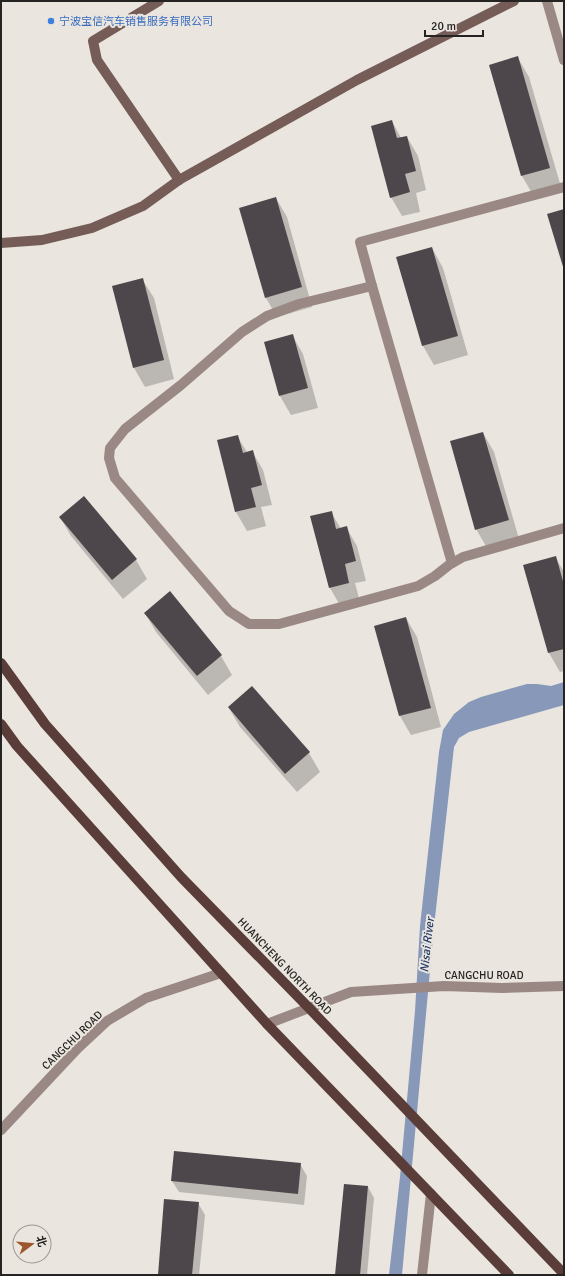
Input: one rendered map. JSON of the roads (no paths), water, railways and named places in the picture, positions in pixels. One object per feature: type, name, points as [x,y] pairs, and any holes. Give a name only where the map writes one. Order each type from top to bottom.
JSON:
[{"type":"main road","name":"HUANCHENG NORTH ROAD","points":[[1,663],[45,724],[176,871],[362,1062],[564,1274]]},
{"type":"main road","points":[[1,724],[17,746],[267,1024],[509,1275]]},
{"type":"street","points":[[159,1],[93,41],[98,60],[179,180]]},
{"type":"street","points":[[1,243],[42,240],[92,228],[143,206],[179,180],[357,80],[514,1]]},
{"type":"street","points":[[547,1],[564,60]]},
{"type":"street","points":[[452,563],[360,242],[564,187]]},
{"type":"street","points":[[372,286],[300,304],[267,316],[242,332],[181,385],[125,429],[110,448],[108,458],[115,478],[230,611],[249,624],[280,624],[418,586],[463,557],[564,528]]},
{"type":"street","name":"CANGCHU ROAD","points":[[1,1130],[78,1048],[107,1021],[146,998],[221,973]]},
{"type":"street","name":"CANGCHU ROAD","points":[[267,1024],[351,992],[444,986],[502,988],[564,986]]},
{"type":"street","points":[[422,1275],[431,1194]]},
{"type":"water","name":"Nisai River","points":[[564,682],[564,705],[469,732],[459,738],[454,747],[434,927],[402,1275],[389,1275],[400,1177],[415,1011],[420,926],[439,752],[443,730],[454,714],[469,702],[481,697],[527,684],[551,686]]},
{"type":"place","name":"宁波宝信汽车销售服务有限公司","points":[[51,21]]}]
